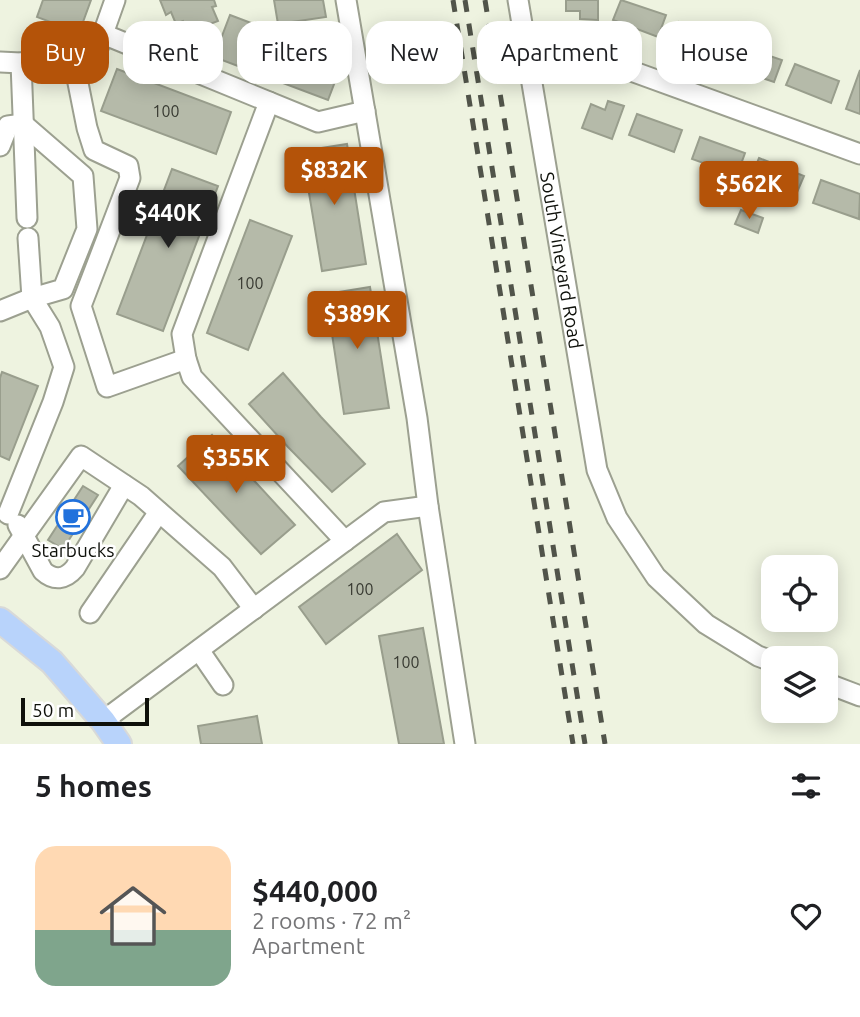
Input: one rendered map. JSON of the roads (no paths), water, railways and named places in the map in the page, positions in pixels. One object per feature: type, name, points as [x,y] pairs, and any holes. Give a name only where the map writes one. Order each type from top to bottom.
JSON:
[{"type":"main road","points":[[0,620],[52,662],[103,721],[118,744]]},
{"type":"street","points":[[108,21],[115,0]]},
{"type":"street","points":[[346,0],[417,418],[428,506],[466,744]]},
{"type":"street","name":"South Vineyard Road","points":[[518,0],[521,21]]},
{"type":"street","points":[[109,36],[318,122],[365,111]]},
{"type":"street","points":[[0,62],[21,63]]},
{"type":"street","points":[[642,75],[860,154]]},
{"type":"street","points":[[22,84],[27,218]]},
{"type":"street","points":[[78,84],[94,150],[128,166],[130,178],[81,306],[107,387],[186,359]]},
{"type":"street","name":"South Vineyard Road","points":[[532,84],[597,470],[617,518],[656,577],[705,625],[761,657]]},
{"type":"street","points":[[269,102],[182,334],[186,359],[192,377],[345,541]]},
{"type":"street","points":[[0,146],[8,126],[23,124],[83,176],[87,229],[63,289],[0,311]]},
{"type":"street","points":[[28,238],[32,298],[50,327],[64,367],[53,402],[4,511],[23,534],[43,571],[61,579],[69,575],[124,485]]},
{"type":"street","points":[[0,569],[81,456],[141,496],[222,567],[254,609]]},
{"type":"street","points":[[103,721],[384,512],[428,506]]},
{"type":"street","points":[[90,612],[159,512]]},
{"type":"street","points":[[199,650],[223,685]]},
{"type":"street","points":[[838,688],[860,696]]},
{"type":"railway","points":[[453,0],[573,744]]},
{"type":"railway","points":[[465,0],[585,744]]},
{"type":"railway","points":[[485,0],[605,744]]},
{"type":"place","name":"Starbucks","points":[[73,517]]}]
